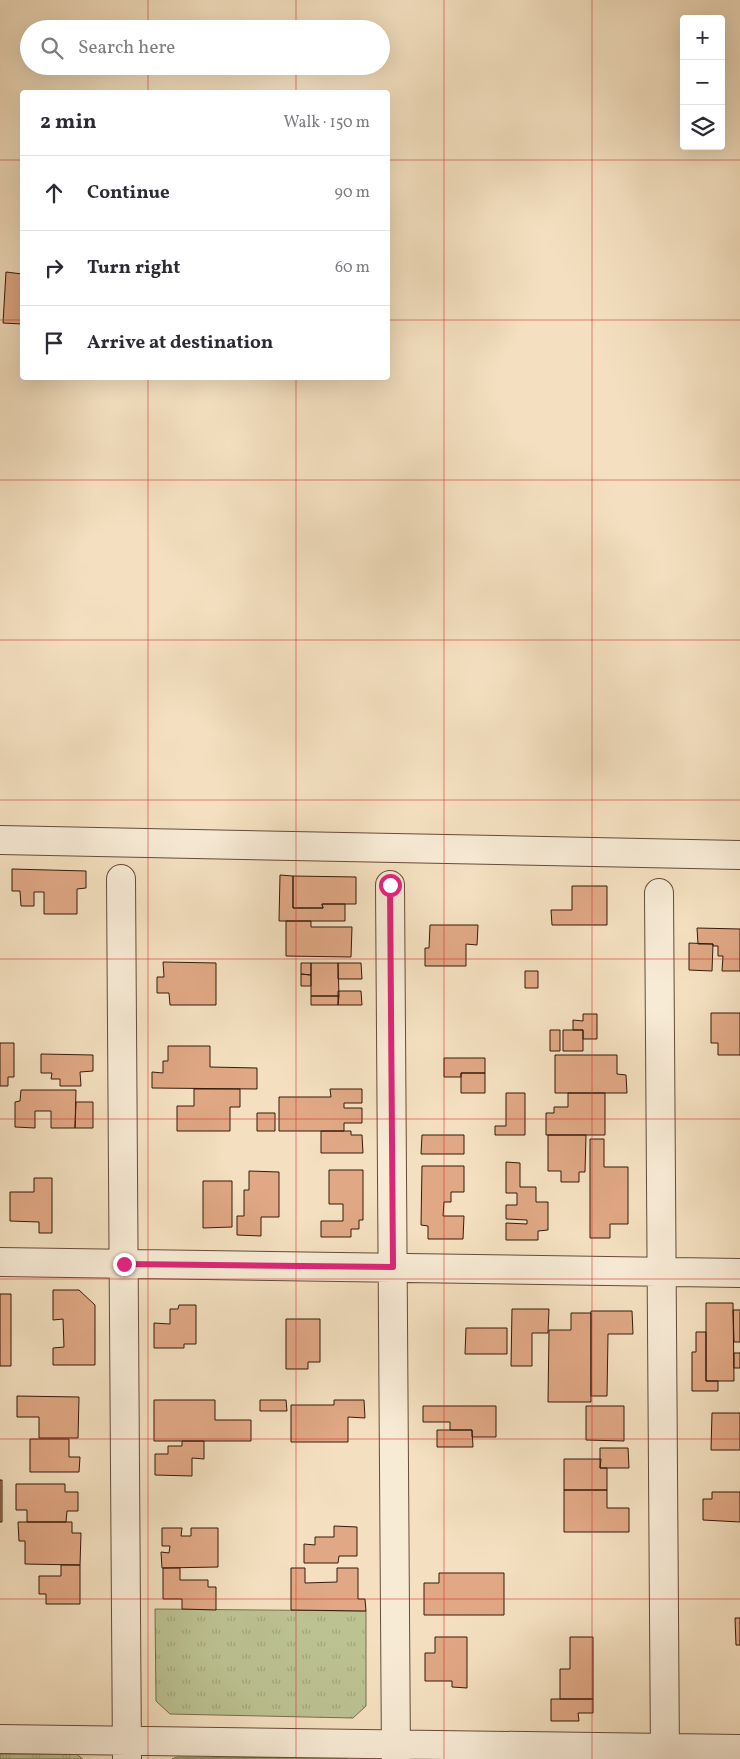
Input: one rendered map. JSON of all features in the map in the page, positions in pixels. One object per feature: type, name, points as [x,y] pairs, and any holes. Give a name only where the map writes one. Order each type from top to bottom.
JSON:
[{"type":"street","points":[[0,840],[740,855]]},
{"type":"street","points":[[121,879],[127,1750]]},
{"type":"street","points":[[390,885],[396,1752]]},
{"type":"street","points":[[659,893],[665,1754]]},
{"type":"street","points":[[0,1262],[740,1272]]},
{"type":"street","points":[[0,1739],[127,1750],[665,1754],[740,1749]]},
{"type":"green space","points":[[155,1609],[366,1611],[366,1706],[353,1718],[170,1714],[156,1701]]},
{"type":"green space","points":[[0,1754],[76,1754],[83,1759],[0,1759]]},
{"type":"green space","points":[[177,1757],[343,1758],[348,1759],[172,1759]]},
{"type":"building","points":[[6,272],[20,274],[20,324],[3,323]]},
{"type":"building","points":[[12,869],[86,871],[86,888],[77,889],[77,914],[44,914],[44,892],[34,892],[34,906],[21,906],[20,891],[12,891]]},
{"type":"building","points":[[280,875],[293,876],[293,908],[323,908],[322,904],[345,904],[345,921],[279,921]]},
{"type":"building","points":[[293,876],[356,877],[356,904],[322,904],[323,908],[293,908]]},
{"type":"building","points":[[572,886],[607,886],[607,925],[552,925],[551,910],[572,910]]},
{"type":"building","points":[[286,921],[311,921],[311,927],[352,927],[351,957],[286,956]]},
{"type":"building","points":[[430,925],[478,925],[477,945],[466,944],[466,966],[425,966],[425,948],[429,948]]},
{"type":"building","points":[[697,928],[740,929],[740,971],[722,971],[723,956],[718,956],[718,946],[698,944]]},
{"type":"building","points":[[689,943],[713,944],[712,971],[689,970]]},
{"type":"building","points":[[163,962],[216,963],[216,1005],[170,1005],[169,993],[157,993],[157,977],[164,977]]},
{"type":"building","points":[[301,963],[311,963],[311,975],[301,974]]},
{"type":"building","points":[[311,963],[338,963],[339,996],[311,996]]},
{"type":"building","points":[[338,963],[361,963],[362,979],[338,979]]},
{"type":"building","points":[[525,971],[538,971],[538,988],[525,988]]},
{"type":"building","points":[[301,974],[311,975],[311,986],[301,986]]},
{"type":"building","points":[[338,991],[361,991],[362,1005],[338,1005]]},
{"type":"building","points":[[311,996],[339,996],[338,1005],[311,1005]]},
{"type":"building","points":[[711,1013],[740,1013],[740,1055],[718,1055],[718,1043],[711,1043]]},
{"type":"building","points":[[583,1014],[597,1014],[597,1039],[583,1039],[583,1030],[573,1030],[573,1020],[583,1021]]},
{"type":"building","points":[[550,1030],[560,1030],[560,1051],[550,1051]]},
{"type":"building","points":[[563,1030],[583,1030],[583,1051],[563,1051]]},
{"type":"building","points":[[0,1043],[14,1043],[14,1077],[8,1077],[8,1086],[0,1086]]},
{"type":"building","points":[[168,1046],[210,1046],[210,1067],[257,1068],[257,1089],[152,1088],[152,1072],[163,1073],[163,1061],[168,1061]]},
{"type":"building","points":[[41,1054],[93,1055],[93,1071],[80,1072],[81,1086],[60,1086],[60,1079],[51,1079],[52,1073],[41,1073]]},
{"type":"building","points":[[555,1055],[617,1055],[617,1074],[626,1075],[627,1093],[555,1093]]},
{"type":"building","points":[[444,1058],[485,1058],[485,1073],[461,1073],[461,1077],[444,1077]]},
{"type":"building","points":[[461,1073],[485,1073],[485,1093],[461,1093]]},
{"type":"building","points":[[194,1089],[240,1089],[240,1107],[230,1107],[230,1131],[177,1131],[177,1106],[194,1106]]},
{"type":"building","points":[[330,1089],[362,1089],[362,1103],[344,1103],[344,1108],[362,1108],[362,1123],[344,1123],[344,1131],[279,1131],[279,1097],[331,1097]]},
{"type":"building","points":[[21,1090],[76,1090],[75,1128],[51,1128],[51,1111],[35,1111],[35,1128],[15,1127],[15,1102],[20,1101]]},
{"type":"building","points":[[506,1093],[525,1093],[525,1135],[495,1135],[495,1126],[506,1126]]},
{"type":"building","points":[[568,1093],[605,1093],[605,1135],[546,1135],[546,1113],[554,1113],[554,1107],[568,1107]]},
{"type":"building","points":[[76,1102],[93,1102],[93,1128],[75,1128]]},
{"type":"building","points":[[257,1113],[275,1113],[275,1131],[257,1131]]},
{"type":"building","points":[[321,1131],[351,1131],[351,1135],[362,1135],[363,1153],[321,1153]]},
{"type":"building","points":[[422,1135],[464,1135],[464,1154],[421,1154]]},
{"type":"building","points":[[548,1135],[586,1135],[585,1172],[579,1172],[579,1182],[561,1182],[561,1171],[548,1171]]},
{"type":"building","points":[[590,1139],[604,1139],[604,1167],[628,1167],[628,1224],[610,1224],[610,1238],[590,1238]]},
{"type":"building","points":[[506,1162],[520,1163],[520,1187],[536,1187],[536,1202],[548,1202],[548,1230],[538,1231],[538,1240],[506,1240],[506,1223],[527,1224],[527,1220],[506,1219],[506,1205],[517,1205],[517,1193],[506,1193]]},
{"type":"building","points":[[422,1166],[464,1166],[464,1192],[451,1192],[451,1202],[444,1202],[443,1216],[464,1216],[463,1239],[428,1239],[428,1226],[421,1225]]},
{"type":"building","points":[[329,1170],[363,1170],[363,1220],[359,1220],[359,1229],[351,1229],[351,1237],[321,1237],[321,1221],[343,1221],[343,1204],[329,1204]]},
{"type":"building","points":[[249,1171],[279,1172],[279,1217],[261,1217],[261,1236],[237,1235],[237,1216],[244,1216],[244,1190],[249,1190]]},
{"type":"building","points":[[34,1178],[52,1178],[52,1233],[39,1233],[39,1222],[10,1221],[10,1192],[34,1192]]},
{"type":"building","points":[[203,1181],[232,1181],[232,1227],[203,1228]]},
{"type":"building","points":[[53,1290],[79,1290],[95,1305],[95,1365],[53,1365],[53,1348],[64,1347],[63,1319],[53,1320]]},
{"type":"building","points":[[0,1294],[11,1294],[11,1366],[0,1366]]},
{"type":"building","points":[[706,1303],[733,1303],[734,1381],[706,1381]]},
{"type":"building","points":[[179,1305],[196,1305],[196,1344],[184,1344],[184,1348],[154,1348],[154,1323],[170,1324],[170,1309],[178,1309]]},
{"type":"building","points":[[512,1309],[549,1309],[548,1333],[532,1333],[532,1366],[511,1366]]},
{"type":"building","points":[[733,1310],[740,1310],[740,1342],[734,1342]]},
{"type":"building","points":[[591,1311],[632,1311],[633,1334],[608,1334],[607,1396],[591,1396]]},
{"type":"building","points":[[571,1313],[591,1313],[591,1402],[548,1402],[549,1330],[571,1330]]},
{"type":"building","points":[[286,1319],[320,1319],[320,1362],[308,1362],[308,1369],[286,1369]]},
{"type":"building","points":[[466,1328],[507,1328],[507,1354],[465,1354]]},
{"type":"building","points":[[696,1332],[706,1332],[706,1381],[718,1381],[718,1391],[692,1391],[692,1352],[696,1352]]},
{"type":"building","points":[[734,1353],[740,1353],[740,1368],[734,1368]]},
{"type":"building","points":[[17,1396],[79,1397],[78,1438],[39,1438],[39,1417],[17,1417]]},
{"type":"building","points":[[154,1400],[215,1400],[215,1420],[251,1420],[251,1441],[154,1441]]},
{"type":"building","points":[[260,1400],[286,1400],[287,1411],[260,1411]]},
{"type":"building","points":[[334,1400],[364,1400],[365,1418],[348,1417],[348,1442],[291,1442],[291,1405],[334,1405]]},
{"type":"building","points":[[423,1406],[496,1406],[496,1437],[472,1437],[472,1430],[450,1430],[450,1422],[423,1422]]},
{"type":"building","points":[[586,1406],[624,1406],[624,1441],[586,1440]]},
{"type":"building","points":[[712,1413],[740,1413],[740,1450],[711,1450]]},
{"type":"building","points":[[437,1430],[472,1430],[473,1447],[437,1447]]},
{"type":"building","points":[[30,1439],[69,1439],[69,1457],[80,1457],[79,1472],[30,1472]]},
{"type":"building","points":[[182,1441],[204,1441],[204,1459],[192,1458],[192,1476],[155,1475],[155,1454],[168,1454],[168,1446],[182,1446]]},
{"type":"building","points":[[600,1448],[628,1448],[629,1468],[600,1468]]},
{"type":"building","points":[[564,1459],[601,1459],[600,1468],[607,1468],[607,1490],[564,1490]]},
{"type":"building","points":[[0,1480],[2,1480],[2,1522],[0,1522]]},
{"type":"building","points":[[16,1484],[65,1484],[65,1492],[78,1492],[78,1511],[67,1511],[66,1522],[27,1522],[27,1510],[16,1510]]},
{"type":"building","points":[[564,1490],[607,1490],[607,1508],[629,1508],[629,1532],[564,1532]]},
{"type":"building","points":[[712,1492],[740,1492],[740,1522],[703,1520],[703,1499],[712,1499]]},
{"type":"building","points":[[18,1522],[72,1522],[72,1533],[81,1533],[80,1565],[25,1564],[25,1541],[19,1541]]},
{"type":"building","points":[[334,1526],[357,1527],[357,1556],[339,1556],[338,1563],[304,1563],[304,1544],[315,1545],[315,1537],[334,1537]]},
{"type":"building","points":[[162,1528],[182,1528],[181,1536],[191,1536],[191,1528],[218,1528],[218,1567],[162,1568],[161,1552],[169,1553],[170,1546],[162,1546]]},
{"type":"building","points":[[61,1565],[80,1565],[80,1604],[46,1604],[46,1594],[39,1594],[39,1576],[61,1576]]},
{"type":"building","points":[[163,1568],[180,1568],[180,1580],[208,1580],[208,1587],[216,1587],[216,1610],[182,1609],[182,1599],[163,1599]]},
{"type":"building","points":[[291,1568],[305,1568],[305,1583],[337,1582],[337,1568],[358,1568],[358,1599],[365,1599],[366,1611],[291,1610]]},
{"type":"building","points":[[439,1573],[504,1573],[504,1615],[424,1615],[424,1583],[439,1583]]},
{"type":"building","points":[[735,1618],[740,1618],[740,1645],[736,1645]]},
{"type":"building","points":[[435,1637],[467,1637],[467,1688],[452,1687],[452,1681],[425,1681],[425,1653],[435,1653]]},
{"type":"building","points":[[570,1637],[593,1637],[593,1699],[560,1699],[560,1669],[570,1669]]},
{"type":"building","points":[[551,1699],[593,1699],[593,1713],[578,1713],[579,1721],[551,1721]]},
{"type":"route","points":[[124,1264],[393,1267],[390,885]]}]
